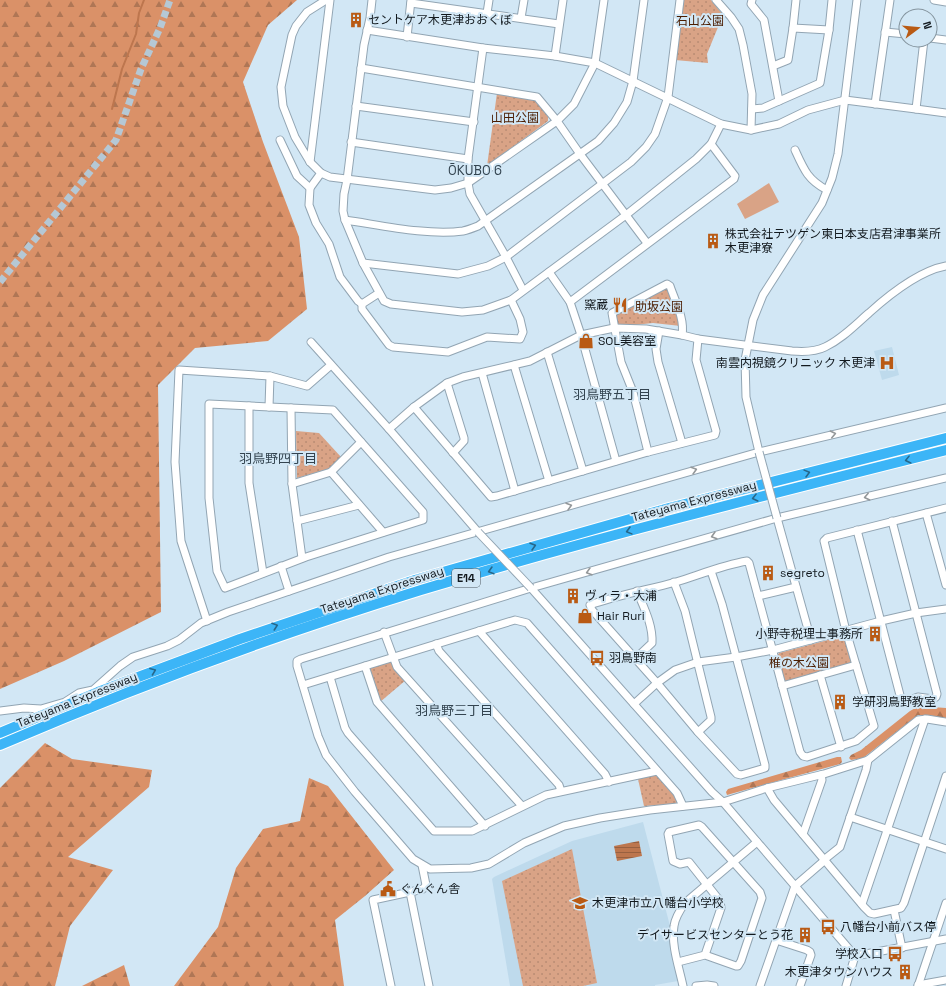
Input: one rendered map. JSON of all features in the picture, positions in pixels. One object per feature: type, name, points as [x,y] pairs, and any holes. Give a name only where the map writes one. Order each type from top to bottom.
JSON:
[{"type":"highway","name":"Tateyama Expressway","points":[[0,733],[98,692],[240,638],[415,580],[669,508],[946,438]]},
{"type":"highway","name":"Tateyama Expressway","points":[[0,745],[101,703],[237,652],[421,591],[674,519],[946,450]]},
{"type":"street","points":[[326,0],[307,12],[296,26],[292,35],[281,87],[283,106],[295,137],[310,162],[321,173],[330,177],[435,190],[451,188],[468,183],[557,121],[574,104],[595,63],[604,0]]},
{"type":"street","points":[[310,162],[330,0]]},
{"type":"street","points":[[372,0],[361,68],[343,211],[345,220],[363,263],[379,293],[384,300],[391,304],[462,312],[483,310],[511,300],[626,215],[696,159],[711,144],[721,124]]},
{"type":"street","points":[[487,13],[489,0]]},
{"type":"street","points":[[521,18],[524,0]]},
{"type":"street","points":[[555,56],[562,0]]},
{"type":"street","points":[[345,220],[443,232],[464,231],[478,226],[484,220],[598,141],[614,123],[627,102],[633,81],[644,0]]},
{"type":"street","points":[[363,263],[458,274],[488,266],[506,257],[631,162],[646,147],[655,134],[668,98],[680,0]]},
{"type":"street","points":[[716,0],[739,29],[752,94],[751,130]]},
{"type":"street","points":[[752,0],[751,4],[764,20],[779,101]]},
{"type":"street","points":[[773,66],[788,60],[796,0]]},
{"type":"street","points":[[752,109],[763,108],[820,83],[832,0]]},
{"type":"street","points":[[811,640],[759,452],[746,397],[745,360],[753,320],[763,295],[822,203],[827,190],[838,154],[857,0]]},
{"type":"street","points":[[875,104],[890,0]]},
{"type":"street","points":[[934,0],[946,2]]},
{"type":"street","points":[[407,37],[411,1],[449,4],[487,13],[559,24]]},
{"type":"street","points":[[793,28],[828,30]]},
{"type":"street","points":[[367,30],[595,63],[721,124],[751,130],[779,124],[808,110],[845,100],[946,114]]},
{"type":"street","points":[[885,32],[898,33]]},
{"type":"street","points":[[484,48],[468,159],[468,183],[470,194],[523,290]]},
{"type":"street","points":[[916,109],[923,48]]},
{"type":"street","points":[[361,68],[478,86],[537,97],[557,121],[647,243]]},
{"type":"street","points":[[356,106],[474,122]]},
{"type":"street","points":[[280,140],[297,176],[310,188]]},
{"type":"street","points":[[352,142],[468,159]]},
{"type":"street","points":[[570,302],[647,243],[734,180],[734,176],[711,144]]},
{"type":"street","points":[[795,150],[809,177],[816,184],[827,190]]},
{"type":"street","points":[[321,173],[310,188],[309,205],[316,223],[328,244],[340,278],[362,304]]},
{"type":"street","points":[[389,428],[414,407],[447,383],[463,377],[530,361],[581,335],[614,328],[646,329],[698,339],[804,352],[815,350],[838,339],[878,305],[913,279],[946,266]]},
{"type":"street","points":[[549,272],[570,302],[581,335],[616,461]]},
{"type":"street","points":[[648,452],[633,392],[621,362],[612,313],[667,284],[670,286],[681,318],[683,329],[682,335]]},
{"type":"street","points":[[362,304],[379,293]]},
{"type":"street","points":[[362,304],[362,310],[389,345],[393,347],[448,352],[487,337],[520,339],[523,332],[520,319],[511,300]]},
{"type":"street","points":[[658,331],[656,349],[658,362],[682,443]]},
{"type":"street","points":[[414,407],[491,496],[497,496],[648,452],[715,435],[716,430],[696,360],[698,339]]},
{"type":"street","points":[[311,342],[389,428],[478,532],[531,588],[712,792],[723,802],[855,956]]},
{"type":"street","points":[[547,352],[583,471]]},
{"type":"street","points":[[206,621],[181,541],[175,462],[179,370],[270,376],[307,386],[332,365]]},
{"type":"street","points":[[514,365],[549,481]]},
{"type":"street","points":[[482,373],[515,491]]},
{"type":"street","points":[[269,407],[270,376]]},
{"type":"street","points":[[447,383],[464,438],[464,442],[453,453]]},
{"type":"street","points":[[208,404],[269,407],[333,410],[423,512],[423,520],[302,558],[225,588],[217,571],[210,498],[208,404]]},
{"type":"street","points":[[249,406],[249,483],[263,573]]},
{"type":"street","points":[[291,408],[292,484],[302,558]]},
{"type":"street","points":[[0,711],[24,708],[41,709],[65,702],[79,693],[93,690],[120,666],[133,657],[167,646],[179,640],[201,623],[228,612],[389,557],[759,452],[946,408]]},
{"type":"street","points":[[292,484],[331,472],[361,442]]},
{"type":"street","points":[[331,472],[383,532]]},
{"type":"street","points":[[946,478],[777,518],[531,588],[297,660],[297,666],[318,736],[326,755],[355,792],[413,859],[430,869],[471,868],[489,864],[524,843],[564,826],[600,818],[650,810],[723,802],[767,788],[821,775],[868,760],[918,720],[925,719],[946,722]]},
{"type":"street","points":[[297,521],[360,505]]},
{"type":"street","points":[[711,571],[722,604],[765,765],[765,768],[742,775],[737,774],[698,732],[592,610],[590,605],[608,599],[711,571],[747,562],[758,596],[800,752],[803,756],[807,757],[856,742],[874,726],[846,631],[824,541],[827,538],[946,508]]},
{"type":"street","points":[[926,513],[946,585]]},
{"type":"street","points":[[857,530],[901,699],[907,701],[918,697],[933,699],[936,698],[937,694],[892,521]]},
{"type":"street","points":[[281,566],[289,591]]},
{"type":"street","points":[[674,582],[685,611],[711,717],[710,720],[698,732]]},
{"type":"street","points":[[758,596],[796,587]]},
{"type":"street","points":[[634,659],[652,643],[649,621],[638,591]]},
{"type":"street","points":[[634,704],[657,683],[675,670],[698,662],[773,650],[881,621],[916,613],[946,609]]},
{"type":"street","points":[[303,685],[515,620],[527,623],[677,793],[683,806]]},
{"type":"street","points":[[479,630],[605,774],[609,782]]},
{"type":"street","points":[[384,632],[397,667],[522,806]]},
{"type":"street","points":[[436,644],[439,651],[559,785],[561,792]]},
{"type":"street","points":[[782,686],[856,665]]},
{"type":"street","points":[[365,666],[377,702],[484,826]]},
{"type":"street","points":[[820,675],[841,747]]},
{"type":"street","points":[[330,677],[345,728],[348,733],[434,831],[472,831],[546,795],[657,771]]},
{"type":"street","points":[[862,904],[925,719]]},
{"type":"street","points":[[760,986],[796,886],[840,847],[868,760]]},
{"type":"street","points":[[803,834],[822,780],[821,775]]},
{"type":"street","points":[[767,788],[774,800],[862,904],[870,913],[874,914],[901,908],[904,903],[946,776]]},
{"type":"street","points":[[850,817],[946,849]]},
{"type":"street","points":[[678,962],[705,955],[736,966],[739,964],[762,898],[760,892],[700,825],[668,833],[673,861],[680,864],[689,862],[720,901],[721,905],[705,955]]},
{"type":"street","points":[[683,986],[673,939],[674,925],[677,915],[685,903],[757,842]]},
{"type":"street","points":[[391,986],[373,900],[423,889],[426,886],[422,865]]},
{"type":"street","points":[[410,892],[429,986]]},
{"type":"street","points":[[918,986],[946,904]]},
{"type":"street","points":[[894,910],[902,948]]},
{"type":"street","points":[[855,956],[946,939]]},
{"type":"street","points":[[776,940],[808,950],[810,952],[811,955],[800,986]]},
{"type":"street","points":[[846,986],[855,956]]},
{"type":"street","points":[[918,986],[946,980]]},
{"type":"street","points":[[696,986],[714,986]]},
{"type":"shaded area","name":"南雲内視鏡クリニック 木更津","points":[[892,347],[899,375],[882,380],[874,351]]},
{"type":"shaded area","name":"木更津市立八幡台小学校","points":[[643,822],[670,926],[670,938],[678,981],[655,986],[510,986],[492,879],[572,841]]},
{"type":"shaded area","points":[[639,841],[642,856],[617,861],[614,846]]},
{"type":"green space","points":[[0,0],[297,0],[268,25],[243,82],[263,142],[299,237],[307,309],[268,341],[195,348],[158,385],[161,612],[64,661],[0,689]]},
{"type":"green space","name":"石山公園","points":[[683,0],[711,0],[723,15],[707,54],[708,63],[675,60]]},
{"type":"green space","name":"山田公園","points":[[497,93],[534,98],[548,116],[548,121],[487,166]]},
{"type":"green space","points":[[769,183],[779,202],[745,219],[737,204]]},
{"type":"green space","name":"助坂公園","points":[[666,286],[681,326],[653,323],[615,327],[613,314]]},
{"type":"green space","points":[[296,431],[319,433],[341,457],[328,469],[297,478]]},
{"type":"green space","name":"椎の木公園","points":[[843,636],[845,637],[851,662],[849,665],[786,682],[783,681],[777,656],[779,653]]},
{"type":"green space","points":[[391,662],[406,680],[380,702],[370,670],[371,667]]},
{"type":"green space","points":[[919,706],[946,708],[946,718],[918,715],[863,758],[851,760],[849,758],[910,711]]},
{"type":"green space","points":[[45,743],[72,759],[152,770],[149,787],[68,857],[113,870],[70,926],[55,986],[0,986],[0,788]]},
{"type":"green space","points":[[841,757],[842,762],[840,764],[727,795],[726,792],[728,789]]},
{"type":"green space","points":[[655,775],[675,796],[677,802],[676,804],[644,806],[638,779]]},
{"type":"green space","points":[[309,778],[328,786],[394,870],[335,920],[344,986],[174,986],[218,927],[236,868],[263,829],[300,821]]},
{"type":"green space","points":[[572,849],[597,983],[583,986],[523,986],[502,881]]},
{"type":"green space","points":[[124,965],[130,986],[82,986]]},
{"type":"waterway","points":[[112,109],[122,69],[136,34],[139,13],[144,0]]},
{"type":"tunnel","points":[[0,282],[116,140],[141,69],[160,28],[170,0]]},
{"type":"place","name":"セントケア木更津おおくぼ","points":[[356,20]]},
{"type":"place","name":"株式会社テツゲン東日本支店君津事業所 木更津寮","points":[[713,241]]},
{"type":"place","name":"窯蔵","points":[[620,305]]},
{"type":"place","name":"SOL美容室","points":[[586,341]]},
{"type":"place","name":"南雲内視鏡クリニック 木更津","points":[[887,363]]},
{"type":"place","name":"segreto","points":[[768,573]]},
{"type":"place","name":"ヴィラ・大浦","points":[[573,596]]},
{"type":"place","name":"Hair Ruri","points":[[585,616]]},
{"type":"place","name":"小野寺税理士事務所","points":[[875,634]]},
{"type":"place","name":"羽鳥野南","points":[[597,658]]},
{"type":"place","name":"学研羽鳥野教室","points":[[840,702]]},
{"type":"place","name":"ぐんぐん舎","points":[[388,889]]},
{"type":"place","name":"木更津市立八幡台小学校","points":[[580,903]]},
{"type":"place","name":"八幡台小前バス停","points":[[828,927]]},
{"type":"place","name":"デイサービスセンターとう花","points":[[805,935]]},
{"type":"place","name":"学校入口","points":[[895,954]]},
{"type":"place","name":"木更津タウンハウス","points":[[905,972]]},
{"type":"district","name":"ŌKUBO 6","points":[[475,170]]},
{"type":"district","name":"羽鳥野五丁目","points":[[612,394]]},
{"type":"district","name":"羽鳥野四丁目","points":[[278,458]]},
{"type":"district","name":"羽鳥野三丁目","points":[[454,710]]}]
